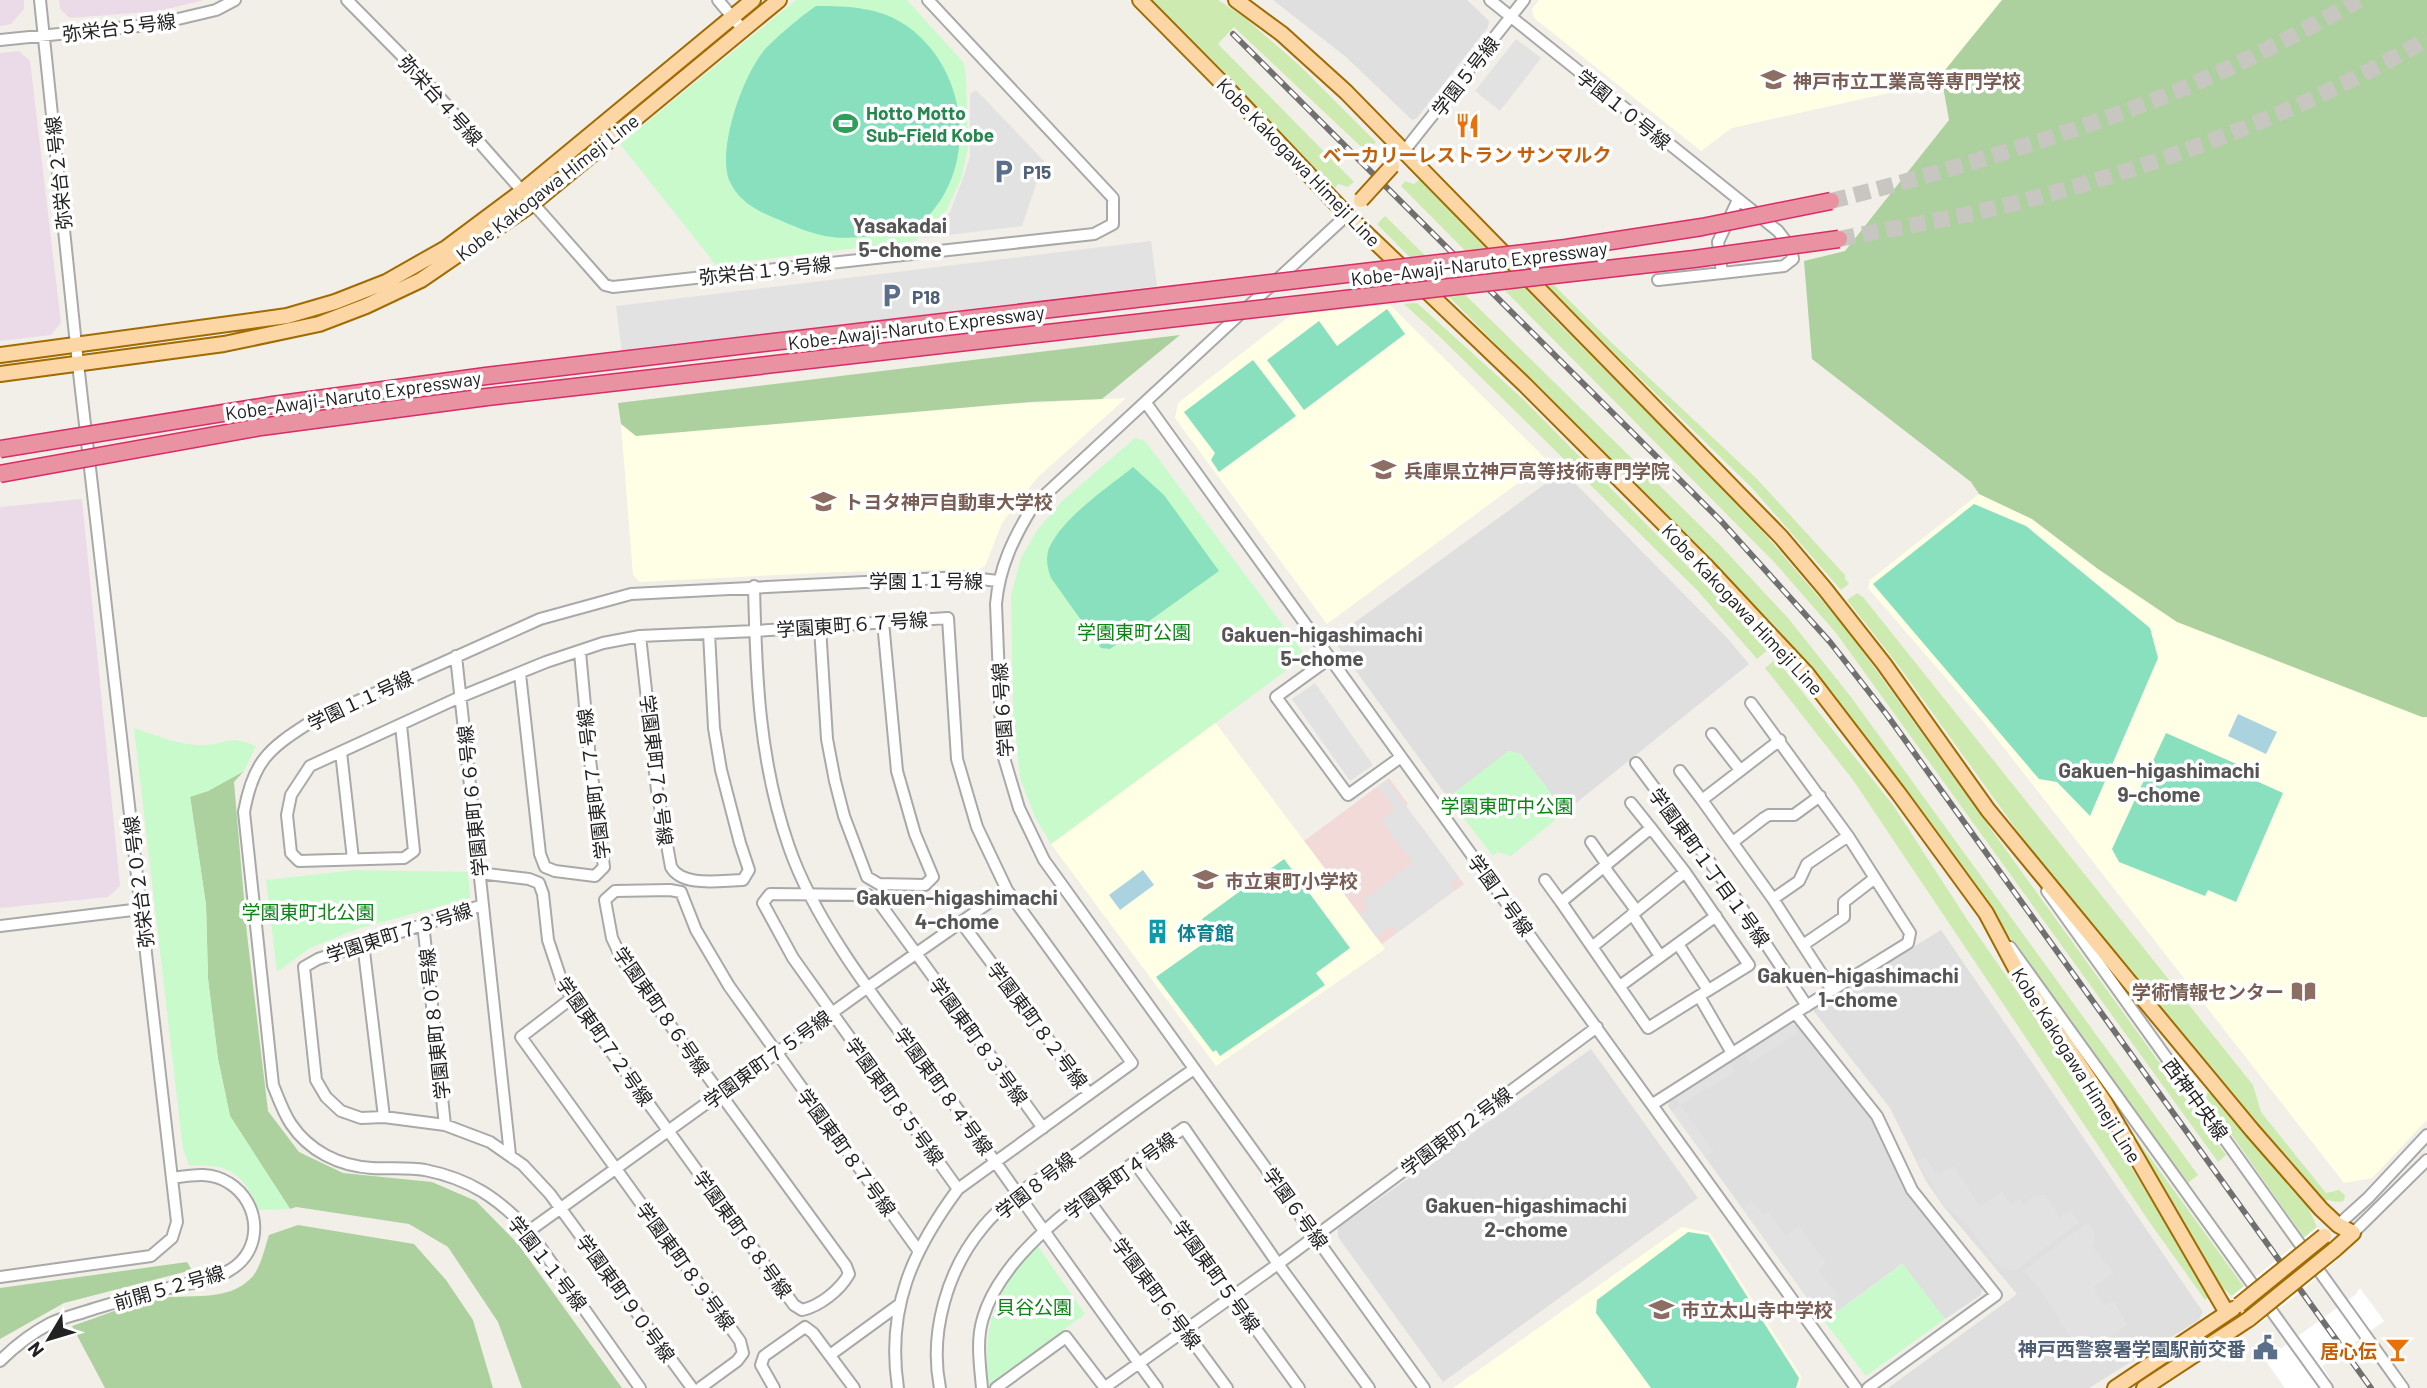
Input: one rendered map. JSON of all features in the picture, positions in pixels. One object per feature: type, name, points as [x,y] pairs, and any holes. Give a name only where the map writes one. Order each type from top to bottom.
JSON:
[{"type":"highway","name":"Kobe-Awaji-Naruto Expressway","points":[[0,449],[273,405],[486,376],[1566,248],[1702,227],[1832,201]]},
{"type":"highway","name":"Kobe-Awaji-Naruto Expressway","points":[[0,474],[261,427],[487,397],[1694,260],[1839,239]]},
{"type":"main road","name":"Kobe Kakogawa Himeji Line","points":[[0,355],[287,316],[335,302],[386,282],[446,248],[521,192],[753,0]]},
{"type":"main road","name":"Kobe Kakogawa Himeji Line","points":[[0,374],[224,344],[319,324],[421,280],[532,204],[779,0]]},
{"type":"main road","name":"Kobe Kakogawa Himeji Line","points":[[1140,0],[1347,215],[1525,385],[1756,617],[1807,674],[1986,913],[2018,973],[2105,1103],[2233,1309]]},
{"type":"main road","points":[[1236,0],[1282,34],[1321,68],[1405,150],[1781,537],[1884,664],[1988,810],[2252,1130],[2338,1225],[2353,1233],[2249,1319],[2144,1388]]},
{"type":"main road","points":[[1347,215],[1405,150]]},
{"type":"main road","points":[[2115,1388],[2233,1309],[2338,1225]]},
{"type":"main road","points":[[2233,1309],[2249,1319]]},
{"type":"street","name":"弥栄台２号線","points":[[40,0],[77,346]]},
{"type":"street","name":"弥栄台５号線","points":[[0,40],[186,19],[216,10],[236,0]]},
{"type":"street","name":"弥栄台４号線","points":[[347,0],[412,66],[532,204]]},
{"type":"street","points":[[718,0],[744,31]]},
{"type":"street","name":"弥栄台１９号線","points":[[532,204],[605,285],[613,287],[1094,234],[1113,224],[1113,198],[928,0]]},
{"type":"street","name":"学園１０号線","points":[[1490,0],[1778,231],[1791,248],[1793,259],[1784,266],[1722,273]]},
{"type":"street","name":"学園５号線","points":[[1405,150],[1524,0]]},
{"type":"street","points":[[1658,280],[1722,273],[1718,243],[1738,200]]},
{"type":"street","name":"学園６号線","points":[[1347,215],[1033,506],[1014,536],[998,581],[996,604],[1002,751],[1019,808],[1044,860],[1424,1388]]},
{"type":"street","name":"弥栄台２０号線","points":[[0,1277],[151,1256],[172,1238],[177,1222],[77,346]]},
{"type":"street","name":"学園７号線","points":[[1146,403],[1856,1388]]},
{"type":"street","name":"学園１１号線","points":[[640,1388],[529,1231],[482,1190],[455,1178],[422,1170],[369,1168],[336,1162],[308,1144],[290,1123],[273,1085],[244,812],[249,785],[263,757],[286,737],[309,723],[540,619],[631,594],[963,577],[998,581]]},
{"type":"street","name":"学園東町８４号線","points":[[754,586],[763,750],[773,796],[790,849],[809,894],[868,987],[992,1164],[1020,1195],[1157,1388]]},
{"type":"street","name":"学園東町６７号線","points":[[401,725],[414,851],[404,858],[299,861],[291,853],[287,815],[291,795],[310,766],[460,697],[520,674],[603,643],[640,636],[948,618],[957,760],[977,827],[1007,890],[1132,1063],[958,1189],[938,1216],[918,1250],[894,1328],[898,1388]]},
{"type":"street","points":[[820,627],[827,739],[833,771],[844,816],[867,877],[879,884],[925,886],[933,877],[915,834],[895,758],[883,622]]},
{"type":"street","name":"学園東町７６号線","points":[[640,636],[657,790],[670,867],[675,875],[685,880],[743,880],[750,870],[731,812],[714,728],[709,633]]},
{"type":"street","name":"学園東町７７号線","points":[[520,674],[540,854],[545,867],[555,871],[595,876],[604,867],[579,652]]},
{"type":"street","name":"学園東町６６号線","points":[[456,656],[510,1155]]},
{"type":"street","points":[[1330,658],[1276,697],[1348,795],[1401,757]]},
{"type":"street","points":[[1653,1104],[1908,943],[1910,933],[1848,836],[1751,703]]},
{"type":"street","points":[[1712,734],[1740,770]]},
{"type":"street","points":[[1702,800],[1780,740]]},
{"type":"street","points":[[341,752],[353,859]]},
{"type":"street","name":"学園東町１丁目１号線","points":[[1636,763],[1726,884],[1807,1006]]},
{"type":"street","points":[[1680,771],[1773,899],[1832,990]]},
{"type":"street","points":[[1733,842],[1769,815],[1794,815],[1820,796]]},
{"type":"street","points":[[1545,880],[1648,1028],[1749,965],[1685,872],[1631,803]]},
{"type":"street","name":"西神中央線","points":[[1988,810],[2403,1388]]},
{"type":"street","points":[[1561,902],[1651,828]]},
{"type":"street","points":[[1773,899],[1799,881],[1807,864],[1848,836]]},
{"type":"street","points":[[1591,842],[1660,956]]},
{"type":"street","points":[[1592,947],[1685,872]]},
{"type":"street","name":"学園東町７２号線","points":[[479,873],[529,879],[539,883],[543,894],[548,940],[554,965],[563,985],[668,1131]]},
{"type":"street","points":[[1803,945],[1844,917],[1844,902],[1875,878]]},
{"type":"street","name":"学園東町７５号線","points":[[529,1231],[1007,890]]},
{"type":"street","name":"学園東町８６号線","points":[[720,1094],[622,959],[612,939],[605,900],[615,891],[681,892],[696,930],[729,986],[776,1053]]},
{"type":"street","name":"学園東町８５号線","points":[[809,894],[770,894],[763,903],[793,958],[958,1189]]},
{"type":"street","name":"学園東町８３号線","points":[[809,894],[868,895],[878,901],[1042,1128]]},
{"type":"street","name":"学園東町７３号線","points":[[483,905],[318,958],[304,967],[316,1080],[326,1097],[341,1111],[361,1118],[445,1125],[490,1142],[537,1178],[561,1208]]},
{"type":"street","points":[[0,926],[141,909]]},
{"type":"street","points":[[1986,913],[2328,1388]]},
{"type":"street","points":[[1620,986],[1716,916]]},
{"type":"street","name":"学園東町８２号線","points":[[961,922],[1089,1094]]},
{"type":"street","name":"学園東町８０号線","points":[[423,923],[445,1125]]},
{"type":"street","points":[[363,943],[384,1118]]},
{"type":"street","points":[[1678,944],[1732,1053]]},
{"type":"street","name":"学園東町８９号線","points":[[572,998],[521,1037],[740,1341],[743,1353],[737,1361],[699,1388]]},
{"type":"street","points":[[1795,1013],[1877,1116],[1912,1190],[1996,1296],[1868,1388]]},
{"type":"street","name":"学園東町２号線","points":[[1104,1388],[1278,1264],[1597,1027]]},
{"type":"street","name":"学園東町８７号線","points":[[776,1053],[918,1250]]},
{"type":"street","name":"学園８号線","points":[[940,1388],[937,1375],[937,1338],[945,1299],[963,1256],[984,1226],[1020,1195],[1194,1069]]},
{"type":"street","name":"学園東町８８号線","points":[[668,1131],[794,1305],[802,1310],[813,1308],[844,1283],[849,1274],[846,1265],[720,1094]]},
{"type":"street","name":"学園東町４号線","points":[[982,1388],[979,1352],[982,1319],[995,1290],[1010,1268],[1044,1230],[1184,1128],[1278,1264],[1369,1388]]},
{"type":"street","points":[[2338,1225],[2368,1198],[2427,1135]]},
{"type":"street","points":[[2353,1233],[2427,1160]]},
{"type":"street","name":"学園東町５号線","points":[[1135,1163],[1299,1388]]},
{"type":"street","name":"前開５２号線","points":[[0,1361],[18,1344],[53,1322],[138,1295],[222,1275],[246,1258],[253,1244],[255,1220],[238,1188],[223,1179],[204,1174],[172,1178]]},
{"type":"street","name":"学園東町６号線","points":[[1087,1198],[1227,1388]]},
{"type":"street","name":"学園東町９０号線","points":[[561,1208],[692,1388]]},
{"type":"street","points":[[830,1356],[900,1304]]},
{"type":"street","points":[[774,1388],[761,1365],[764,1356],[805,1327],[813,1333],[854,1388]]},
{"type":"street","points":[[996,1388],[1066,1336],[1104,1388]]},
{"type":"shaded area","points":[[0,0],[24,0],[24,9],[11,24],[0,26]]},
{"type":"shaded area","points":[[59,0],[204,0],[159,11],[70,18],[60,9]]},
{"type":"shaded area","points":[[1273,0],[1467,0],[1489,21],[1488,27],[1417,118],[1412,120],[1346,57]]},
{"type":"shaded area","name":"神戸市立工業高等専門学校","points":[[1539,0],[2002,0],[1941,75],[1925,85],[1732,128],[1701,151],[1534,18],[1532,9]]},
{"type":"shaded area","points":[[1516,39],[1541,58],[1500,111],[1475,91]]},
{"type":"shaded area","points":[[19,51],[30,61],[61,323],[51,335],[0,341],[0,53]]},
{"type":"shaded area","name":"P15","points":[[976,90],[1044,161],[1022,226],[923,238],[950,212],[962,181],[970,157],[970,94]]},
{"type":"shaded area","name":"P18","points":[[1151,241],[1157,286],[622,352],[616,306]]},
{"type":"shaded area","name":"兵庫県立神戸高等技術専門学院","points":[[1390,305],[1548,461],[1327,624],[1175,418],[1178,403],[1291,315]]},
{"type":"shaded area","name":"トヨタ神戸自動車大学校","points":[[1126,398],[1037,478],[1002,523],[985,566],[980,569],[836,572],[640,582],[633,575],[621,424]]},
{"type":"shaded area","points":[[1563,471],[1728,639],[1749,664],[1565,812],[1521,754],[1509,751],[1448,798],[1335,642],[1336,636]]},
{"type":"shaded area","points":[[1979,494],[2032,519],[2098,569],[2427,717],[2427,1120],[2372,1178],[2344,1183],[1983,721],[1868,588],[1870,580]]},
{"type":"shaded area","points":[[82,499],[120,886],[108,897],[0,908],[0,507]]},
{"type":"shaded area","points":[[1315,683],[1373,765],[1350,781],[1292,699]]},
{"type":"shaded area","name":"市立東町小学校","points":[[1215,722],[1385,949],[1216,1066],[1051,844]]},
{"type":"shaded area","points":[[1389,778],[1408,804],[1405,807],[1464,884],[1382,944],[1304,841]]},
{"type":"shaded area","points":[[1387,780],[1459,877],[1450,884],[1455,890],[1397,933],[1392,925],[1376,937],[1360,915],[1369,909],[1363,900],[1413,863],[1381,820],[1395,809],[1378,786]]},
{"type":"shaded area","points":[[1941,930],[2203,1312],[2199,1320],[2089,1388],[1888,1388],[2017,1294],[1944,1207],[1926,1181],[1890,1108],[1812,1009]]},
{"type":"shaded area","points":[[1792,1024],[1799,1026],[1868,1114],[1913,1199],[1982,1286],[1981,1295],[1945,1319],[1902,1264],[1824,1321],[1668,1106],[1670,1099]]},
{"type":"shaded area","points":[[1792,1024],[1798,1033],[1750,1063],[1744,1053]]},
{"type":"shaded area","points":[[1591,1049],[1698,1198],[1443,1382],[1338,1237],[1338,1228]]},
{"type":"shaded area","points":[[1729,1062],[1735,1072],[1680,1105],[1674,1096]]},
{"type":"shaded area","points":[[1680,1105],[1714,1151],[1706,1157],[1672,1111]]},
{"type":"shaded area","points":[[1925,1157],[1937,1175],[1953,1166],[1980,1206],[2002,1192],[2011,1205],[2019,1199],[2023,1204],[2036,1195],[2045,1195],[2060,1217],[2071,1210],[2079,1222],[2014,1271],[1995,1264],[1969,1226],[1945,1206],[1917,1161]]},
{"type":"shaded area","points":[[1752,1200],[1763,1215],[1768,1211],[1786,1236],[1799,1226],[1826,1263],[1819,1270],[1839,1297],[1818,1313],[1742,1208]]},
{"type":"shaded area","points":[[2087,1223],[2095,1232],[2093,1247],[2114,1273],[2093,1287],[2104,1306],[2114,1301],[2127,1325],[2082,1357],[2046,1298],[2024,1270]]},
{"type":"shaded area","name":"市立太山寺中学校","points":[[1682,1227],[1710,1233],[1801,1376],[1799,1388],[1453,1388]]},
{"type":"green space","name":"Hotto Motto Sub-Field Kobe","points":[[796,0],[907,0],[964,63],[968,148],[961,179],[946,211],[915,241],[716,265],[620,144]]},
{"type":"green space","points":[[1150,0],[1218,0],[1244,17],[1300,66],[1376,142],[1373,146],[1377,151],[1374,159],[1234,27],[1218,44],[1354,182],[1348,187],[1338,184],[1335,188]]},
{"type":"green space","points":[[2002,0],[2427,0],[2427,717],[2177,622],[2098,569],[2032,519],[1979,494],[1971,482],[1812,359],[1804,261],[1845,251],[1949,120],[1941,75]]},
{"type":"green space","name":"Hotto Motto Sub-Field Kobe","points":[[816,6],[875,11],[897,20],[926,42],[951,84],[958,108],[960,132],[958,156],[951,179],[929,215],[905,232],[844,238],[811,232],[755,209],[737,194],[729,180],[726,166],[730,130],[750,73],[767,47]]},
{"type":"green space","points":[[1421,178],[1550,315],[1745,511],[1848,631],[2226,1155],[2218,1162],[1836,633],[1774,562],[1401,186],[1405,181],[1414,184]]},
{"type":"green space","points":[[1385,216],[1720,545],[1788,618],[1851,697],[2198,1175],[2188,1183],[1841,704],[1776,627],[1377,224]]},
{"type":"green space","points":[[1554,285],[1757,479],[1845,575],[1849,584],[1841,590],[1752,488],[1546,286]]},
{"type":"green space","points":[[1417,303],[1524,400],[1769,649],[1757,659],[1697,590],[1404,304]]},
{"type":"green space","points":[[1387,309],[1405,334],[1304,410],[1267,360],[1319,321],[1337,346]]},
{"type":"green space","points":[[1180,335],[1102,399],[1030,402],[636,436],[621,424],[618,403]]},
{"type":"green space","points":[[1253,360],[1296,416],[1219,472],[1211,460],[1215,453],[1184,412]]},
{"type":"green space","name":"学園東町公園","points":[[1135,438],[1145,441],[1306,656],[1051,844],[1035,817],[1020,778],[1013,709],[1011,595],[1021,558],[1038,529],[1062,501]]},
{"type":"green space","points":[[1133,467],[1164,495],[1219,571],[1110,649],[1101,648],[1051,578],[1047,554],[1057,535],[1076,513]]},
{"type":"green space","points":[[1974,504],[2026,526],[2150,628],[2158,658],[2090,816],[2057,782],[2039,779],[1873,584]]},
{"type":"green space","points":[[1857,593],[1863,597],[2253,1085],[2261,1112],[2326,1193],[2339,1190],[2345,1195],[2344,1201],[2321,1200],[2290,1160],[2268,1142],[2044,868],[1901,669],[1847,600]]},
{"type":"green space","points":[[1776,659],[1893,805],[1968,921],[2070,1068],[2210,1296],[2205,1300],[2148,1220],[1853,780],[1765,668]]},
{"type":"green space","points":[[134,728],[186,744],[203,745],[234,740],[256,746],[244,771],[208,791],[190,797],[206,905],[208,979],[218,1059],[230,1116],[290,1209],[259,1210],[239,1177],[218,1167],[189,1165],[183,1149]]},
{"type":"green space","points":[[2166,733],[2257,773],[2254,780],[2283,793],[2236,902],[2208,890],[2205,896],[2119,862],[2112,849]]},
{"type":"green space","name":"学園東町中公園","points":[[1508,751],[1521,754],[1565,812],[1511,856],[1498,852],[1493,856],[1448,798]]},
{"type":"green space","points":[[244,771],[234,782],[247,934],[268,1111],[299,1152],[343,1173],[432,1182],[476,1201],[518,1244],[622,1388],[522,1388],[498,1322],[448,1247],[409,1224],[296,1207],[290,1209],[230,1116],[218,1059],[208,979],[206,905],[190,796],[208,791]]},
{"type":"green space","points":[[1284,859],[1350,948],[1316,973],[1325,985],[1220,1056],[1216,1050],[1213,1052],[1156,977],[1214,936],[1202,919]]},
{"type":"green space","name":"学園東町北公園","points":[[356,870],[468,872],[470,898],[357,929],[310,948],[277,972],[266,880]]},
{"type":"green space","points":[[2201,1091],[2215,1095],[2308,1207],[2317,1227],[2304,1238]]},
{"type":"green space","points":[[2133,1134],[2244,1287],[2232,1296],[2224,1289],[2220,1292],[2129,1137]]},
{"type":"green space","points":[[298,1225],[414,1244],[446,1280],[473,1320],[493,1388],[105,1388],[72,1326],[157,1298],[202,1296],[230,1291],[243,1285],[256,1272],[269,1235]]},
{"type":"green space","name":"市立太山寺中学校","points":[[1688,1232],[1708,1235],[1799,1378],[1796,1388],[1651,1388],[1596,1313],[1597,1300]]},
{"type":"green space","name":"貝谷公園","points":[[1037,1245],[1085,1314],[989,1386],[987,1344],[995,1310],[1011,1278]]},
{"type":"green space","points":[[187,1262],[192,1270],[64,1303],[0,1339],[0,1288]]},
{"type":"green space","points":[[1903,1264],[1945,1319],[1866,1376],[1824,1321]]},
{"type":"water","points":[[2238,714],[2277,732],[2266,754],[2228,736]]},
{"type":"water","points":[[1143,870],[1154,885],[1120,910],[1109,895]]},
{"type":"pier","points":[[2317,1227],[2340,1258],[2255,1327],[2232,1296]]},
{"type":"pier","points":[[2360,1288],[2384,1321],[2322,1366],[2330,1379],[2317,1388],[2285,1388],[2265,1360],[2355,1295]]},
{"type":"tunnel","points":[[1831,201],[1991,156],[2147,103],[2255,55],[2359,0]]},
{"type":"tunnel","points":[[1839,239],[2019,202],[2140,166],[2260,122],[2318,96],[2427,39]]},
{"type":"railway","points":[[1233,34],[1721,521],[1830,642],[1887,715],[2371,1388]]},
{"type":"place","name":"神戸市立工業高等専門学校","points":[[1773,80]]},
{"type":"place","name":"Hotto Motto Sub-Field Kobe","points":[[846,123]]},
{"type":"place","name":"ベーカリーレストラン サンマルク","points":[[1467,126]]},
{"type":"place","name":"P15","points":[[1003,171]]},
{"type":"place","name":"P18","points":[[892,296]]},
{"type":"place","name":"兵庫県立神戸高等技術専門学院","points":[[1384,470]]},
{"type":"place","name":"トヨタ神戸自動車大学校","points":[[824,501]]},
{"type":"place","name":"市立東町小学校","points":[[1205,880]]},
{"type":"place","name":"体育館","points":[[1157,932]]},
{"type":"place","name":"学術情報センター","points":[[2304,991]]},
{"type":"place","name":"市立太山寺中学校","points":[[1661,1309]]},
{"type":"place","name":"神戸西警察署学園駅前交番","points":[[2266,1348]]},
{"type":"place","name":"居心伝","points":[[2397,1350]]},
{"type":"district","name":"Yasakadai 5-chome","points":[[900,236]]},
{"type":"district","name":"Gakuen-higashimachi 5-chome","points":[[1322,645]]},
{"type":"district","name":"Gakuen-higashimachi 9-chome","points":[[2159,781]]},
{"type":"district","name":"Gakuen-higashimachi 4-chome","points":[[957,908]]},
{"type":"district","name":"Gakuen-higashimachi 1-chome","points":[[1858,986]]},
{"type":"district","name":"Gakuen-higashimachi 2-chome","points":[[1526,1216]]}]
